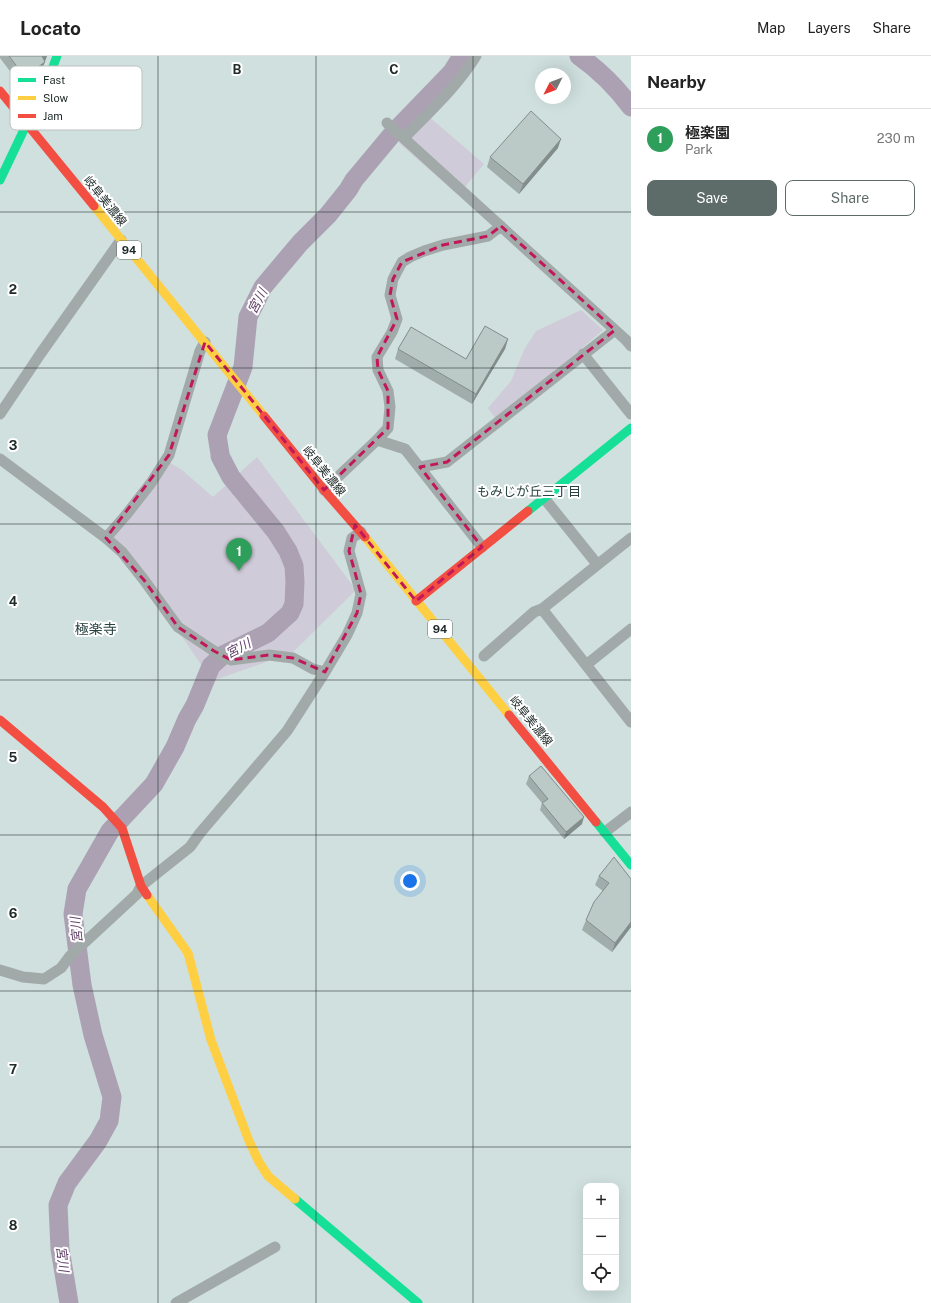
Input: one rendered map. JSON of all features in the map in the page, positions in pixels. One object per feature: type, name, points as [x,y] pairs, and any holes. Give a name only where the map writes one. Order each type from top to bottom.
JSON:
[{"type":"street","points":[[53,66],[57,56]]},
{"type":"street","points":[[402,136],[436,105],[468,69],[476,56]]},
{"type":"street","name":"岐阜美濃線","points":[[0,91],[10,104]]},
{"type":"street","points":[[387,123],[502,226],[631,346]]},
{"type":"street","points":[[0,180],[23,130]]},
{"type":"street","name":"岐阜美濃線","points":[[31,130],[324,490],[361,532],[606,832],[631,865]]},
{"type":"street","points":[[324,490],[388,428],[390,407],[388,391],[378,370],[377,357],[392,332],[397,319],[390,295],[393,279],[402,262],[424,251],[443,245],[488,236],[502,226]]},
{"type":"street","points":[[0,414],[121,240]]},
{"type":"street","points":[[420,467],[447,462],[615,330]]},
{"type":"street","points":[[106,538],[147,488],[169,455],[200,351],[205,342]]},
{"type":"street","points":[[583,354],[631,414]]},
{"type":"street","points":[[416,601],[631,428]]},
{"type":"street","points":[[377,440],[405,449],[482,547]]},
{"type":"street","points":[[0,459],[106,538],[122,552],[155,593],[178,626],[214,651],[231,660],[270,655],[293,658],[313,669],[325,672]]},
{"type":"street","points":[[544,498],[597,564]]},
{"type":"street","points":[[0,970],[23,977],[44,978],[60,968],[70,956],[137,894],[141,886],[190,847],[200,833],[287,731],[347,635],[357,613],[361,594],[349,551],[352,538],[361,532]]},
{"type":"street","points":[[484,656],[534,612],[542,609],[631,538]]},
{"type":"street","points":[[542,609],[631,721]]},
{"type":"street","points":[[586,665],[631,629]]},
{"type":"street","points":[[0,720],[103,807],[122,828],[141,886],[188,953],[211,1040],[249,1141],[259,1162],[268,1176],[418,1303]]},
{"type":"street","points":[[606,832],[631,812]]},
{"type":"street","points":[[176,1303],[275,1247]]},
{"type":"highlighted area","points":[[501,226],[615,330],[447,462],[420,467],[482,547],[416,601],[355,525],[349,551],[361,594],[357,613],[325,672],[293,658],[269,655],[231,660],[214,651],[178,627],[144,580],[106,538],[169,455],[205,342],[324,490],[388,428],[388,391],[378,370],[377,357],[397,319],[390,295],[393,279],[402,262],[443,245],[488,236]]},
{"type":"shaded area","points":[[427,115],[484,164],[458,195],[399,143]]},
{"type":"shaded area","points":[[581,310],[603,330],[495,418],[488,408],[511,381],[524,350],[536,331]]},
{"type":"shaded area","points":[[257,457],[356,590],[292,653],[212,681],[144,580],[106,538],[165,460],[182,470],[213,497]]},
{"type":"building","points":[[9,56],[42,56],[45,62],[39,66],[17,66]]},
{"type":"building","points":[[531,111],[561,139],[523,184],[490,157]]},
{"type":"building","points":[[485,326],[508,339],[476,394],[398,349],[411,327],[466,359]]},
{"type":"building","points":[[541,766],[584,817],[566,832],[542,803],[548,799],[529,776]]},
{"type":"building","points":[[614,857],[631,879],[631,922],[615,943],[586,920],[594,902],[609,883],[599,876]]},
{"type":"waterway","name":"宮川","points":[[69,1303],[60,1249],[58,1205],[67,1183],[98,1141],[109,1121],[112,1097],[93,1035],[82,985],[73,914],[77,889],[110,831],[154,784],[175,747],[187,719],[195,705],[211,666],[223,655],[268,633],[290,613],[294,604],[294,566],[288,551],[276,532],[231,477],[220,456],[217,435],[243,367],[248,317],[263,287],[300,243],[328,215],[354,180],[394,132],[452,72],[462,56]]},
{"type":"waterway","points":[[579,56],[607,79],[631,107]]},
{"type":"traffic: fast","points":[[53,66],[57,56]]},
{"type":"traffic: fast","points":[[0,180],[24,130]]},
{"type":"traffic: fast","points":[[528,511],[631,428]]},
{"type":"traffic: fast","points":[[596,822],[631,865]]},
{"type":"traffic: fast","points":[[295,1199],[418,1303]]},
{"type":"traffic: slow","points":[[94,206],[264,416]]},
{"type":"traffic: slow","points":[[365,537],[509,715]]},
{"type":"traffic: slow","points":[[147,895],[188,953],[211,1040],[249,1141],[259,1162],[268,1176],[295,1199]]},
{"type":"traffic: jam","points":[[0,91],[10,103]]},
{"type":"traffic: jam","points":[[32,130],[94,206]]},
{"type":"traffic: jam","points":[[264,416],[324,490],[365,537]]},
{"type":"traffic: jam","points":[[416,601],[528,511]]},
{"type":"traffic: jam","points":[[509,715],[596,822]]},
{"type":"traffic: jam","points":[[0,720],[103,807],[122,828],[141,886],[147,895]]},
{"type":"place","name":"極楽園","points":[[239,571]]},
{"type":"district","name":"もみじが丘三丁目","points":[[529,491]]},
{"type":"district","name":"極楽寺","points":[[96,629]]}]
